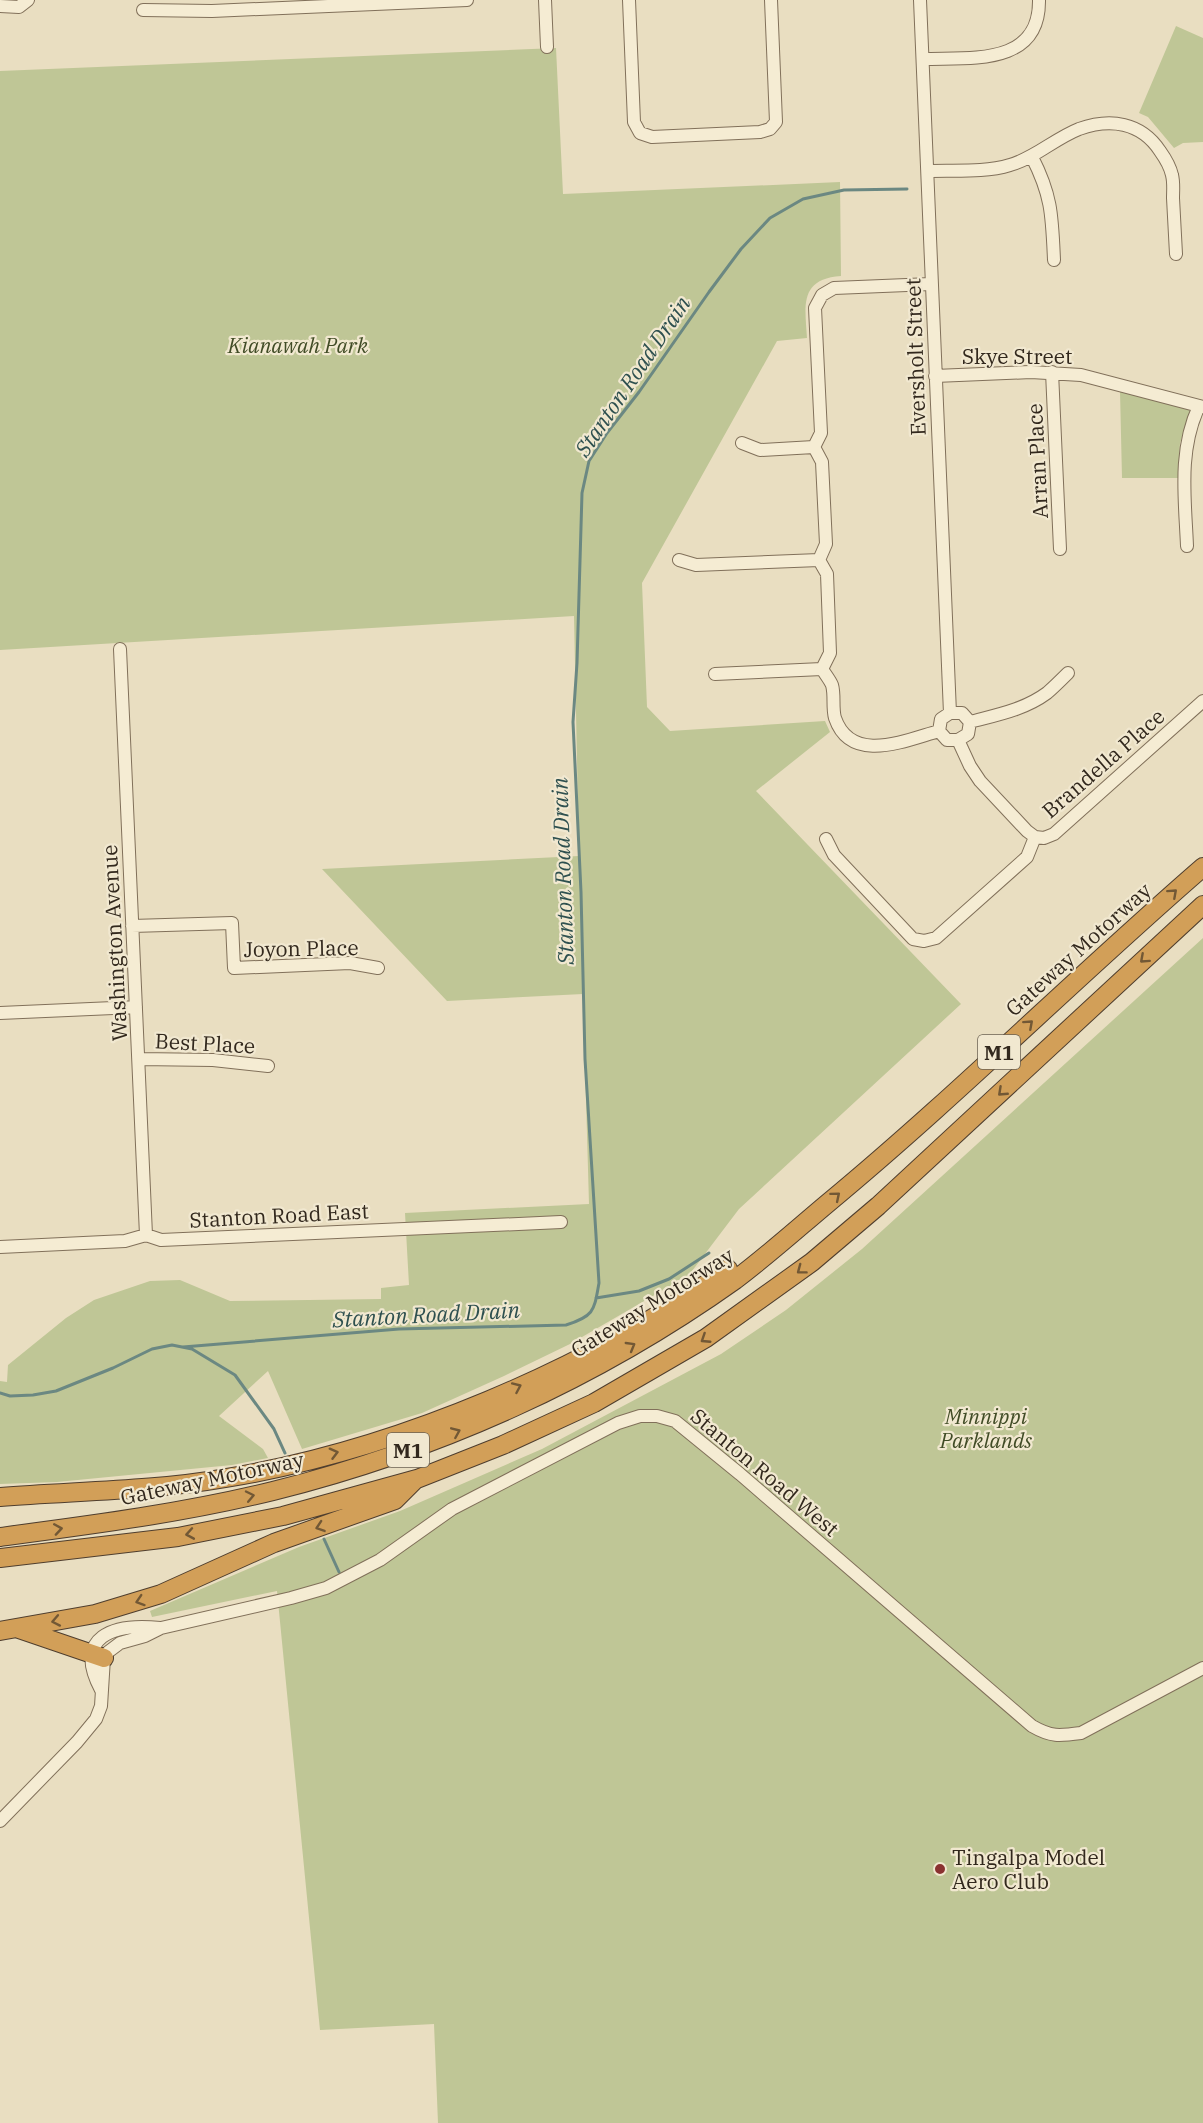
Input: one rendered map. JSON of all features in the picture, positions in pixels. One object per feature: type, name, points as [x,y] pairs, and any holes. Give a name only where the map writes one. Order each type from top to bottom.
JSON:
[{"type":"highway","name":"Gateway Motorway","points":[[0,1537],[172,1511],[261,1494],[380,1460],[442,1438],[550,1390],[640,1341],[737,1278],[884,1155],[1203,867]]},
{"type":"highway","name":"M1","points":[[0,1558],[124,1544],[234,1527],[283,1516],[417,1479],[503,1445],[594,1403],[690,1348],[753,1306],[812,1262],[878,1206],[1203,906]]},
{"type":"highway","points":[[0,1497],[167,1485],[226,1478],[298,1463],[452,1415],[568,1363],[622,1335],[673,1305],[774,1237],[791,1233]]},
{"type":"highway","points":[[9,1630],[95,1614],[161,1594],[274,1543],[395,1500],[417,1479]]},
{"type":"highway","points":[[9,1630],[98,1656]]},
{"type":"street","points":[[0,6],[19,7],[27,0]]},
{"type":"street","points":[[143,10],[213,11],[467,0]]},
{"type":"street","points":[[545,0],[547,47]]},
{"type":"street","points":[[629,0],[634,122],[640,133],[652,137],[760,132],[770,129],[776,122],[771,0]]},
{"type":"street","name":"Eversholt Street","points":[[920,0],[950,713]]},
{"type":"street","points":[[923,60],[996,56],[1014,50],[1028,38],[1036,21],[1039,0]]},
{"type":"street","points":[[928,171],[994,169],[1032,157],[1070,134],[1102,123],[1132,126],[1147,135],[1167,161],[1172,176],[1176,254]]},
{"type":"street","points":[[1032,157],[1048,193],[1054,260]]},
{"type":"street","points":[[814,447],[820,433],[816,308],[822,295],[834,288],[932,284]]},
{"type":"street","name":"Skye Street","points":[[935,376],[1052,372],[1081,375],[1201,406]]},
{"type":"street","name":"Arran Place","points":[[1052,372],[1060,549]]},
{"type":"street","points":[[1187,546],[1184,468],[1191,423],[1201,406]]},
{"type":"street","points":[[742,442],[760,450],[814,447]]},
{"type":"street","points":[[814,447],[822,462],[826,544],[819,560]]},
{"type":"street","points":[[679,560],[696,565],[819,560]]},
{"type":"street","points":[[819,560],[827,574],[831,653],[822,669]]},
{"type":"street","name":"Washington Avenue","points":[[120,649],[146,1235]]},
{"type":"street","points":[[822,669],[832,684],[834,716],[840,729],[851,739],[864,745],[880,747],[939,731]]},
{"type":"street","points":[[715,674],[822,669]]},
{"type":"street","points":[[970,722],[1030,703],[1047,693],[1068,673]]},
{"type":"street","name":"Brandella Place","points":[[826,839],[834,855],[913,939],[924,941],[936,938],[1027,857],[1035,837],[1054,834],[1203,701]]},
{"type":"street","points":[[939,731],[941,719],[950,713],[962,713],[970,722]]},
{"type":"street","points":[[939,731],[947,740],[958,741],[968,734],[970,722]]},
{"type":"street","points":[[958,741],[980,781],[1035,837]]},
{"type":"street","name":"Joyon Place","points":[[132,926],[232,923],[234,968],[350,963],[378,968]]},
{"type":"street","points":[[0,1013],[136,1007]]},
{"type":"street","name":"Best Place","points":[[139,1059],[202,1059],[268,1066]]},
{"type":"street","name":"Stanton Road East","points":[[0,1247],[125,1241],[146,1235],[161,1240],[561,1222]]},
{"type":"street","name":"Stanton Road West","points":[[98,1656],[96,1642],[111,1632],[143,1626],[161,1628],[326,1588],[380,1560],[452,1509],[618,1423],[640,1416],[657,1416],[675,1421],[706,1445],[1032,1726],[1047,1735],[1081,1733],[1203,1668]]},
{"type":"street","points":[[0,1821],[90,1727],[99,1713],[101,1690],[94,1676],[98,1656]]},
{"type":"green space","points":[[1176,26],[1203,38],[1203,142],[1183,143],[1174,148],[1148,117],[1139,113]]},
{"type":"green space","name":"Kianawah Park","points":[[556,48],[563,194],[840,182],[841,276],[827,278],[811,288],[806,305],[807,338],[777,341],[642,583],[647,707],[670,731],[825,721],[830,732],[756,791],[961,1004],[739,1209],[689,1275],[570,1344],[422,1413],[302,1449],[268,1371],[219,1416],[263,1449],[268,1458],[232,1465],[57,1482],[0,1484],[0,1381],[7,1382],[8,1365],[66,1318],[94,1300],[150,1281],[180,1280],[230,1301],[381,1299],[381,1288],[409,1285],[405,1213],[589,1204],[583,994],[447,1001],[322,869],[579,856],[574,616],[0,650],[0,71]]},
{"type":"green space","points":[[1120,391],[1191,410],[1180,443],[1178,478],[1122,478]]},
{"type":"green space","name":"Minnippi Parklands","points":[[1203,938],[1203,2123],[438,2123],[434,2024],[320,2030],[277,1591],[152,1617],[150,1611],[299,1547],[400,1511],[542,1449],[721,1354],[786,1310],[862,1249]]},
{"type":"waterway","name":"Stanton Road Drain","points":[[183,1347],[399,1329],[566,1325],[583,1318],[592,1311],[599,1283],[585,1059],[581,892],[573,722],[582,493],[589,461],[741,249],[770,218],[803,199],[844,190],[907,189]]},
{"type":"waterway","points":[[596,1298],[639,1291],[669,1279],[709,1253]]},
{"type":"waterway","name":"Stanton Road Drain","points":[[0,1393],[10,1396],[56,1391],[152,1349],[172,1345],[192,1349],[235,1375],[274,1429],[285,1453]]},
{"type":"waterway","points":[[324,1539],[339,1572]]},
{"type":"place","name":"Tingalpa Model Aero Club","points":[[940,1869]]}]
